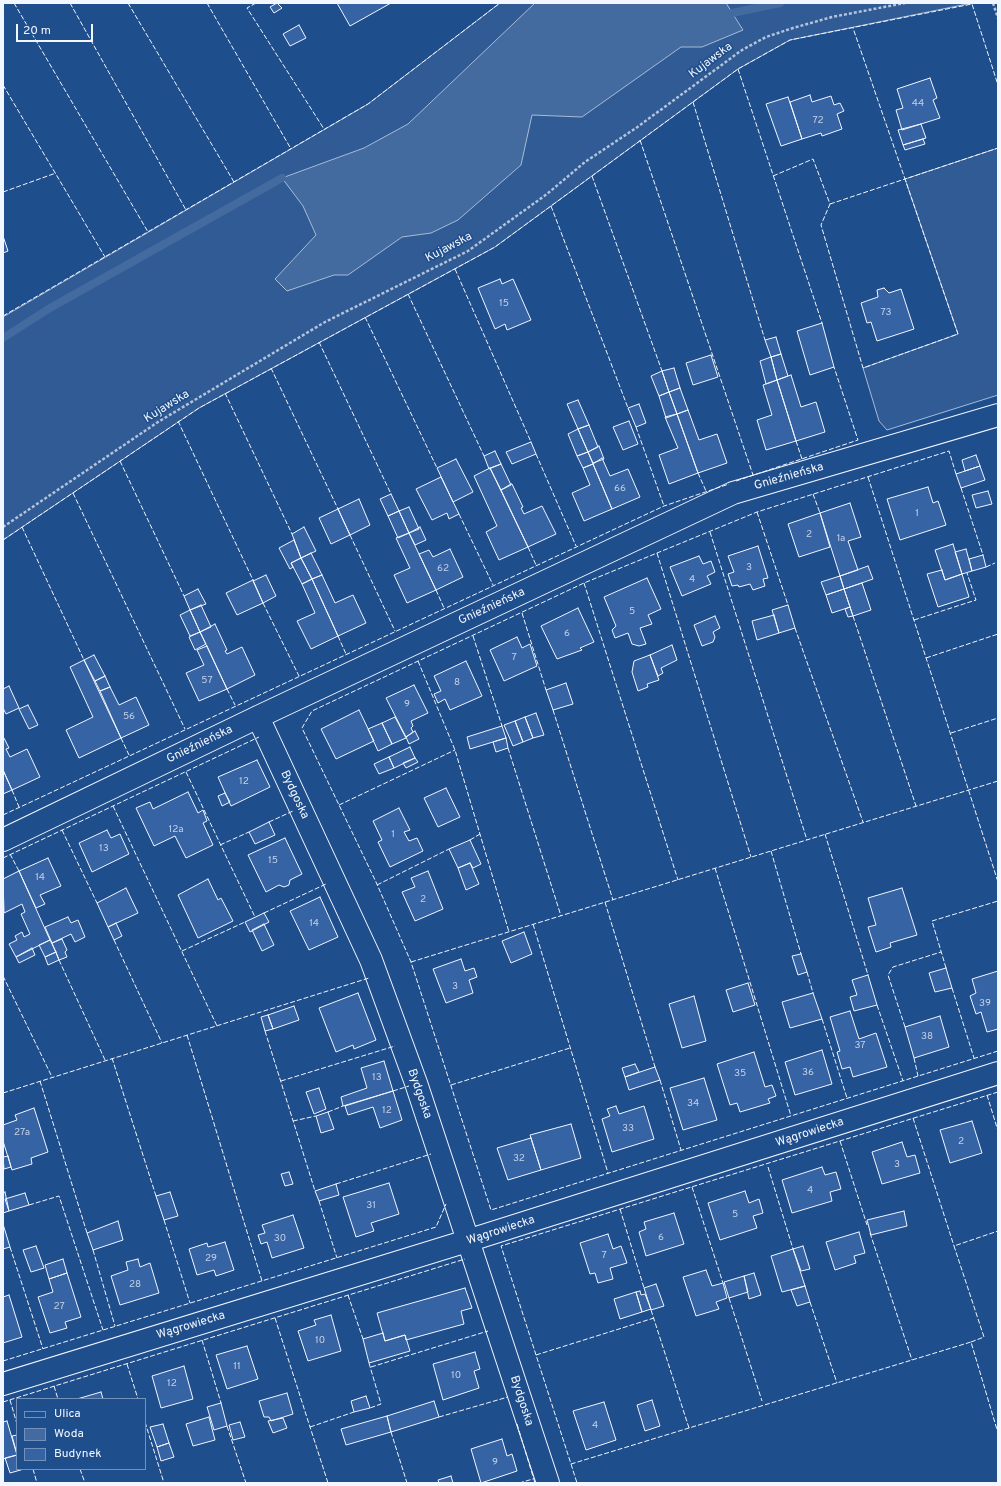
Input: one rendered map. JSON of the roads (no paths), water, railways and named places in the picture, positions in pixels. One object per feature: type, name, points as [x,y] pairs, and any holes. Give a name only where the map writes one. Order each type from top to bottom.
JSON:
[{"type":"street","name":"Gnieźnieńska","points":[[3,840],[258,717],[733,493],[998,415]]},
{"type":"street","name":"Bydgoska","points":[[258,717],[371,960],[416,1083],[548,1483]]},
{"type":"street","name":"Wągrowiecka","points":[[3,1384],[467,1241],[998,1073]]},
{"type":"water","points":[[535,3],[726,3],[743,30],[702,47],[681,47],[582,117],[532,115],[521,165],[458,220],[431,233],[402,237],[348,275],[334,275],[287,291],[275,279],[316,235],[303,206],[282,178],[364,148],[408,124]]},
{"type":"waterway","points":[[732,13],[780,3]]},
{"type":"waterway","points":[[3,338],[50,308],[282,178]]}]
